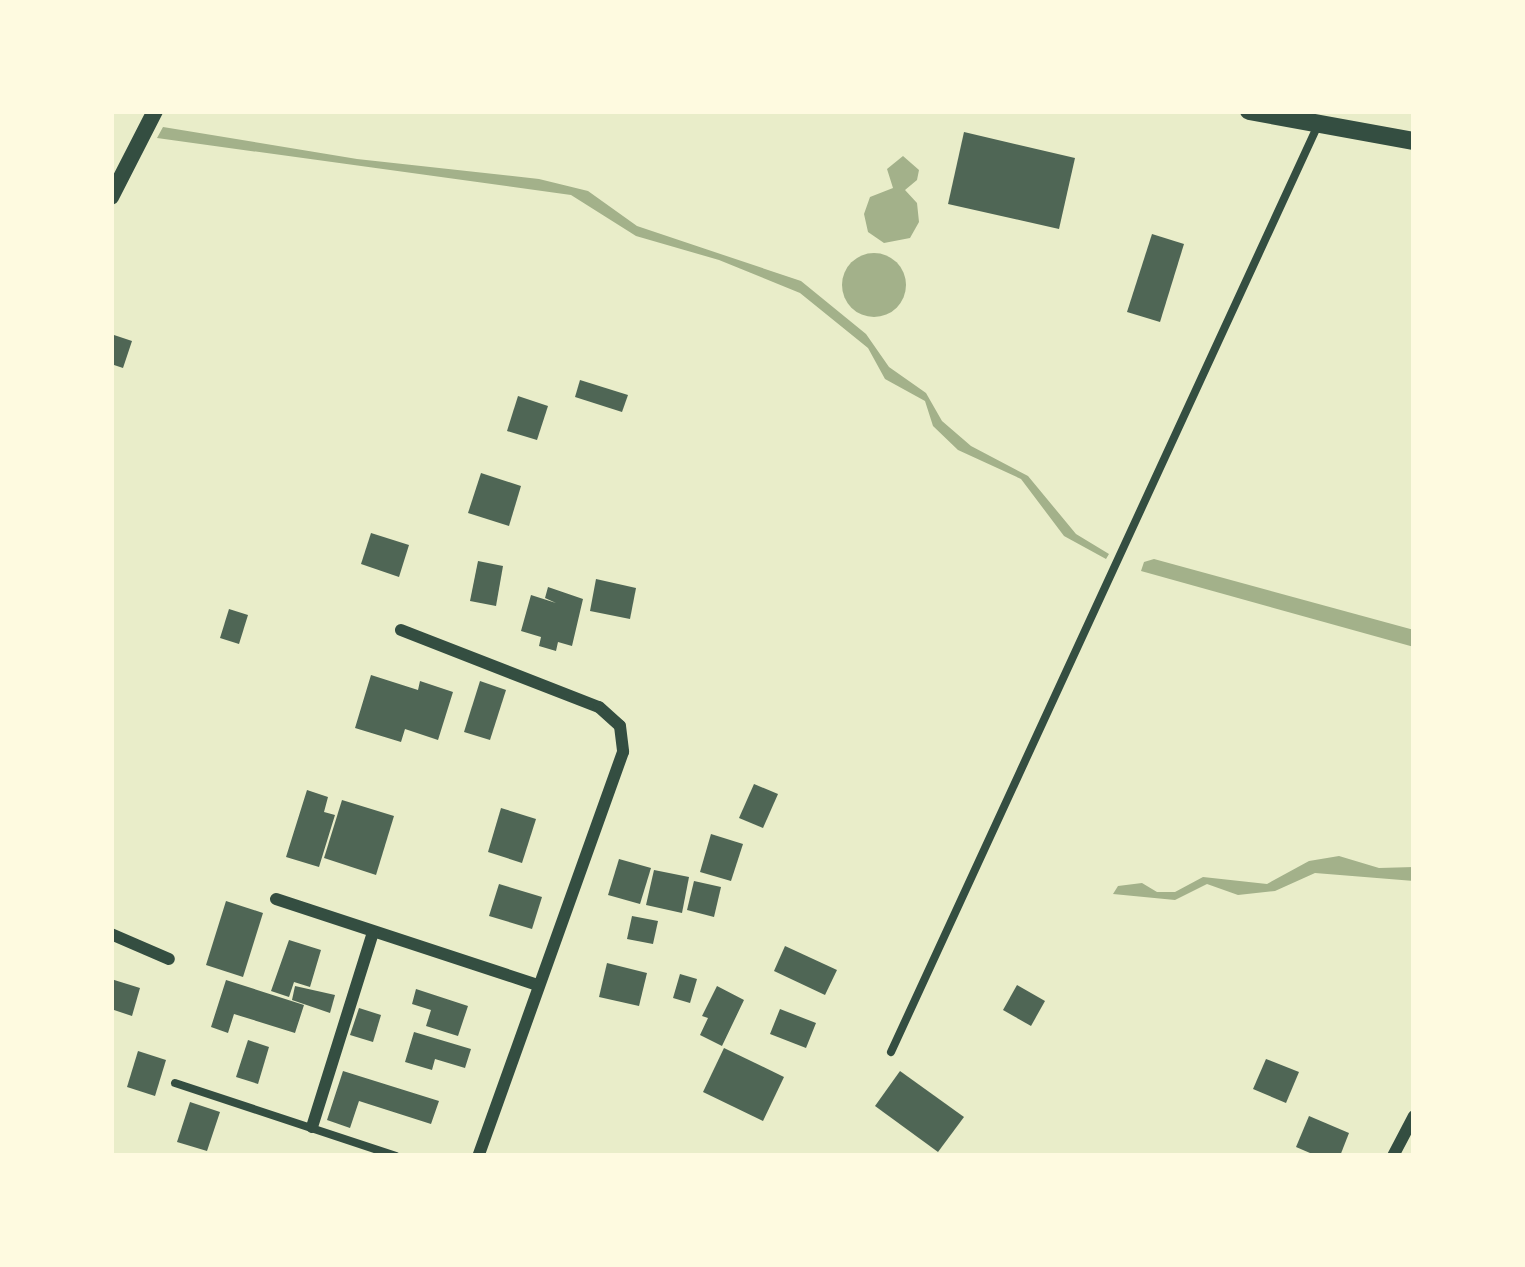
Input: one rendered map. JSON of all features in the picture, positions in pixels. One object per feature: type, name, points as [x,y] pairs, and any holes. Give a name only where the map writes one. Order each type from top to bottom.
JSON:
[{"type":"main road","points":[[1249,111],[1414,140]]},
{"type":"street","points":[[111,197],[155,111]]},
{"type":"street","points":[[401,630],[599,707],[620,726],[623,752],[478,1156]]},
{"type":"street","points":[[276,898],[538,985]]},
{"type":"street","points":[[312,1127],[373,932]]},
{"type":"street","points":[[111,934],[169,959]]},
{"type":"street","points":[[1393,1156],[1414,1116]]},
{"type":"lane","points":[[891,1052],[1317,125]]},
{"type":"lane","points":[[175,1083],[396,1156]]},
{"type":"shaded area","points":[[163,127],[357,159],[539,179],[588,191],[637,226],[801,281],[866,334],[889,367],[926,393],[942,421],[971,446],[1028,476],[1076,534],[1109,554],[1106,559],[1064,536],[1021,479],[958,450],[933,426],[925,401],[885,379],[868,348],[800,293],[719,260],[636,236],[571,195],[157,138]]},
{"type":"shaded area","points":[[903,156],[919,170],[917,180],[905,190],[917,203],[919,222],[910,238],[884,243],[868,232],[864,214],[870,197],[893,188],[887,169]]},
{"type":"shaded area","points":[[874,253],[897,262],[906,285],[897,308],[874,317],[851,308],[842,285],[851,262]]},
{"type":"shaded area","points":[[1154,559],[1414,630],[1414,647],[1141,571],[1144,562]]},
{"type":"shaded area","points":[[1339,856],[1379,868],[1414,867],[1414,881],[1315,873],[1275,891],[1238,895],[1207,884],[1175,900],[1113,894],[1118,886],[1142,883],[1157,892],[1175,892],[1203,877],[1267,884],[1309,861]]},
{"type":"building","points":[[964,132],[1075,158],[1059,229],[948,204]]},
{"type":"building","points":[[1152,234],[1184,244],[1160,322],[1127,312]]},
{"type":"building","points":[[111,334],[132,341],[123,368],[111,364]]},
{"type":"building","points":[[580,380],[628,395],[622,412],[575,397]]},
{"type":"building","points":[[518,396],[548,406],[537,440],[507,431]]},
{"type":"building","points":[[481,473],[521,486],[509,526],[468,513]]},
{"type":"building","points":[[371,533],[409,545],[399,577],[361,564]]},
{"type":"building","points":[[478,561],[503,566],[496,606],[470,601]]},
{"type":"building","points":[[596,579],[636,588],[630,619],[590,611]]},
{"type":"building","points":[[548,587],[583,599],[572,646],[558,642],[556,651],[539,646],[541,637],[521,631],[531,595],[556,603],[545,598]]},
{"type":"building","points":[[229,609],[248,615],[239,644],[220,638]]},
{"type":"building","points":[[371,675],[418,690],[420,681],[453,692],[438,740],[405,729],[401,742],[355,728]]},
{"type":"building","points":[[480,681],[506,690],[490,740],[464,732]]},
{"type":"building","points":[[754,784],[778,794],[763,828],[739,818]]},
{"type":"building","points":[[307,790],[328,797],[324,812],[335,815],[319,867],[286,857]]},
{"type":"building","points":[[342,800],[394,816],[376,875],[324,858]]},
{"type":"building","points":[[501,808],[536,819],[522,863],[488,852]]},
{"type":"building","points":[[711,834],[743,844],[731,881],[700,872]]},
{"type":"building","points":[[619,859],[651,868],[640,904],[608,895]]},
{"type":"building","points":[[654,870],[689,877],[682,913],[646,905]]},
{"type":"building","points":[[694,881],[721,887],[714,917],[687,910]]},
{"type":"building","points":[[499,884],[542,897],[532,929],[489,916]]},
{"type":"building","points":[[226,901],[263,913],[243,977],[206,965]]},
{"type":"building","points":[[632,916],[658,921],[653,944],[627,939]]},
{"type":"building","points":[[289,940],[321,950],[310,987],[294,982],[289,997],[271,991]]},
{"type":"building","points":[[785,946],[837,970],[825,995],[774,971]]},
{"type":"building","points":[[607,963],[647,973],[639,1006],[599,997]]},
{"type":"building","points":[[680,974],[697,979],[690,1003],[673,998]]},
{"type":"building","points":[[111,979],[140,988],[132,1016],[111,1009]]},
{"type":"building","points":[[226,980],[304,1005],[295,1033],[234,1014],[228,1033],[211,1027]]},
{"type":"building","points":[[1017,985],[1045,1001],[1031,1026],[1003,1010]]},
{"type":"building","points":[[295,986],[335,995],[330,1013],[292,1000]]},
{"type":"building","points":[[717,986],[744,1000],[722,1046],[700,1035],[708,1018],[702,1016]]},
{"type":"building","points":[[416,989],[468,1006],[458,1036],[426,1026],[431,1010],[412,1004]]},
{"type":"building","points":[[359,1008],[381,1015],[373,1042],[350,1035]]},
{"type":"building","points":[[780,1009],[816,1023],[806,1048],[770,1034]]},
{"type":"building","points":[[414,1032],[471,1049],[465,1068],[435,1059],[432,1070],[405,1062]]},
{"type":"building","points":[[248,1040],[269,1047],[258,1084],[236,1077]]},
{"type":"building","points":[[724,1048],[784,1077],[763,1121],[703,1092]]},
{"type":"building","points":[[138,1051],[166,1060],[155,1096],[127,1087]]},
{"type":"building","points":[[1266,1059],[1299,1072],[1286,1103],[1253,1089]]},
{"type":"building","points":[[343,1071],[439,1101],[431,1124],[359,1101],[350,1128],[327,1120]]},
{"type":"building","points":[[900,1071],[964,1117],[938,1152],[875,1106]]},
{"type":"building","points":[[190,1102],[220,1112],[207,1151],[177,1142]]},
{"type":"building","points":[[1309,1116],[1349,1133],[1340,1156],[1317,1156],[1296,1147]]}]
